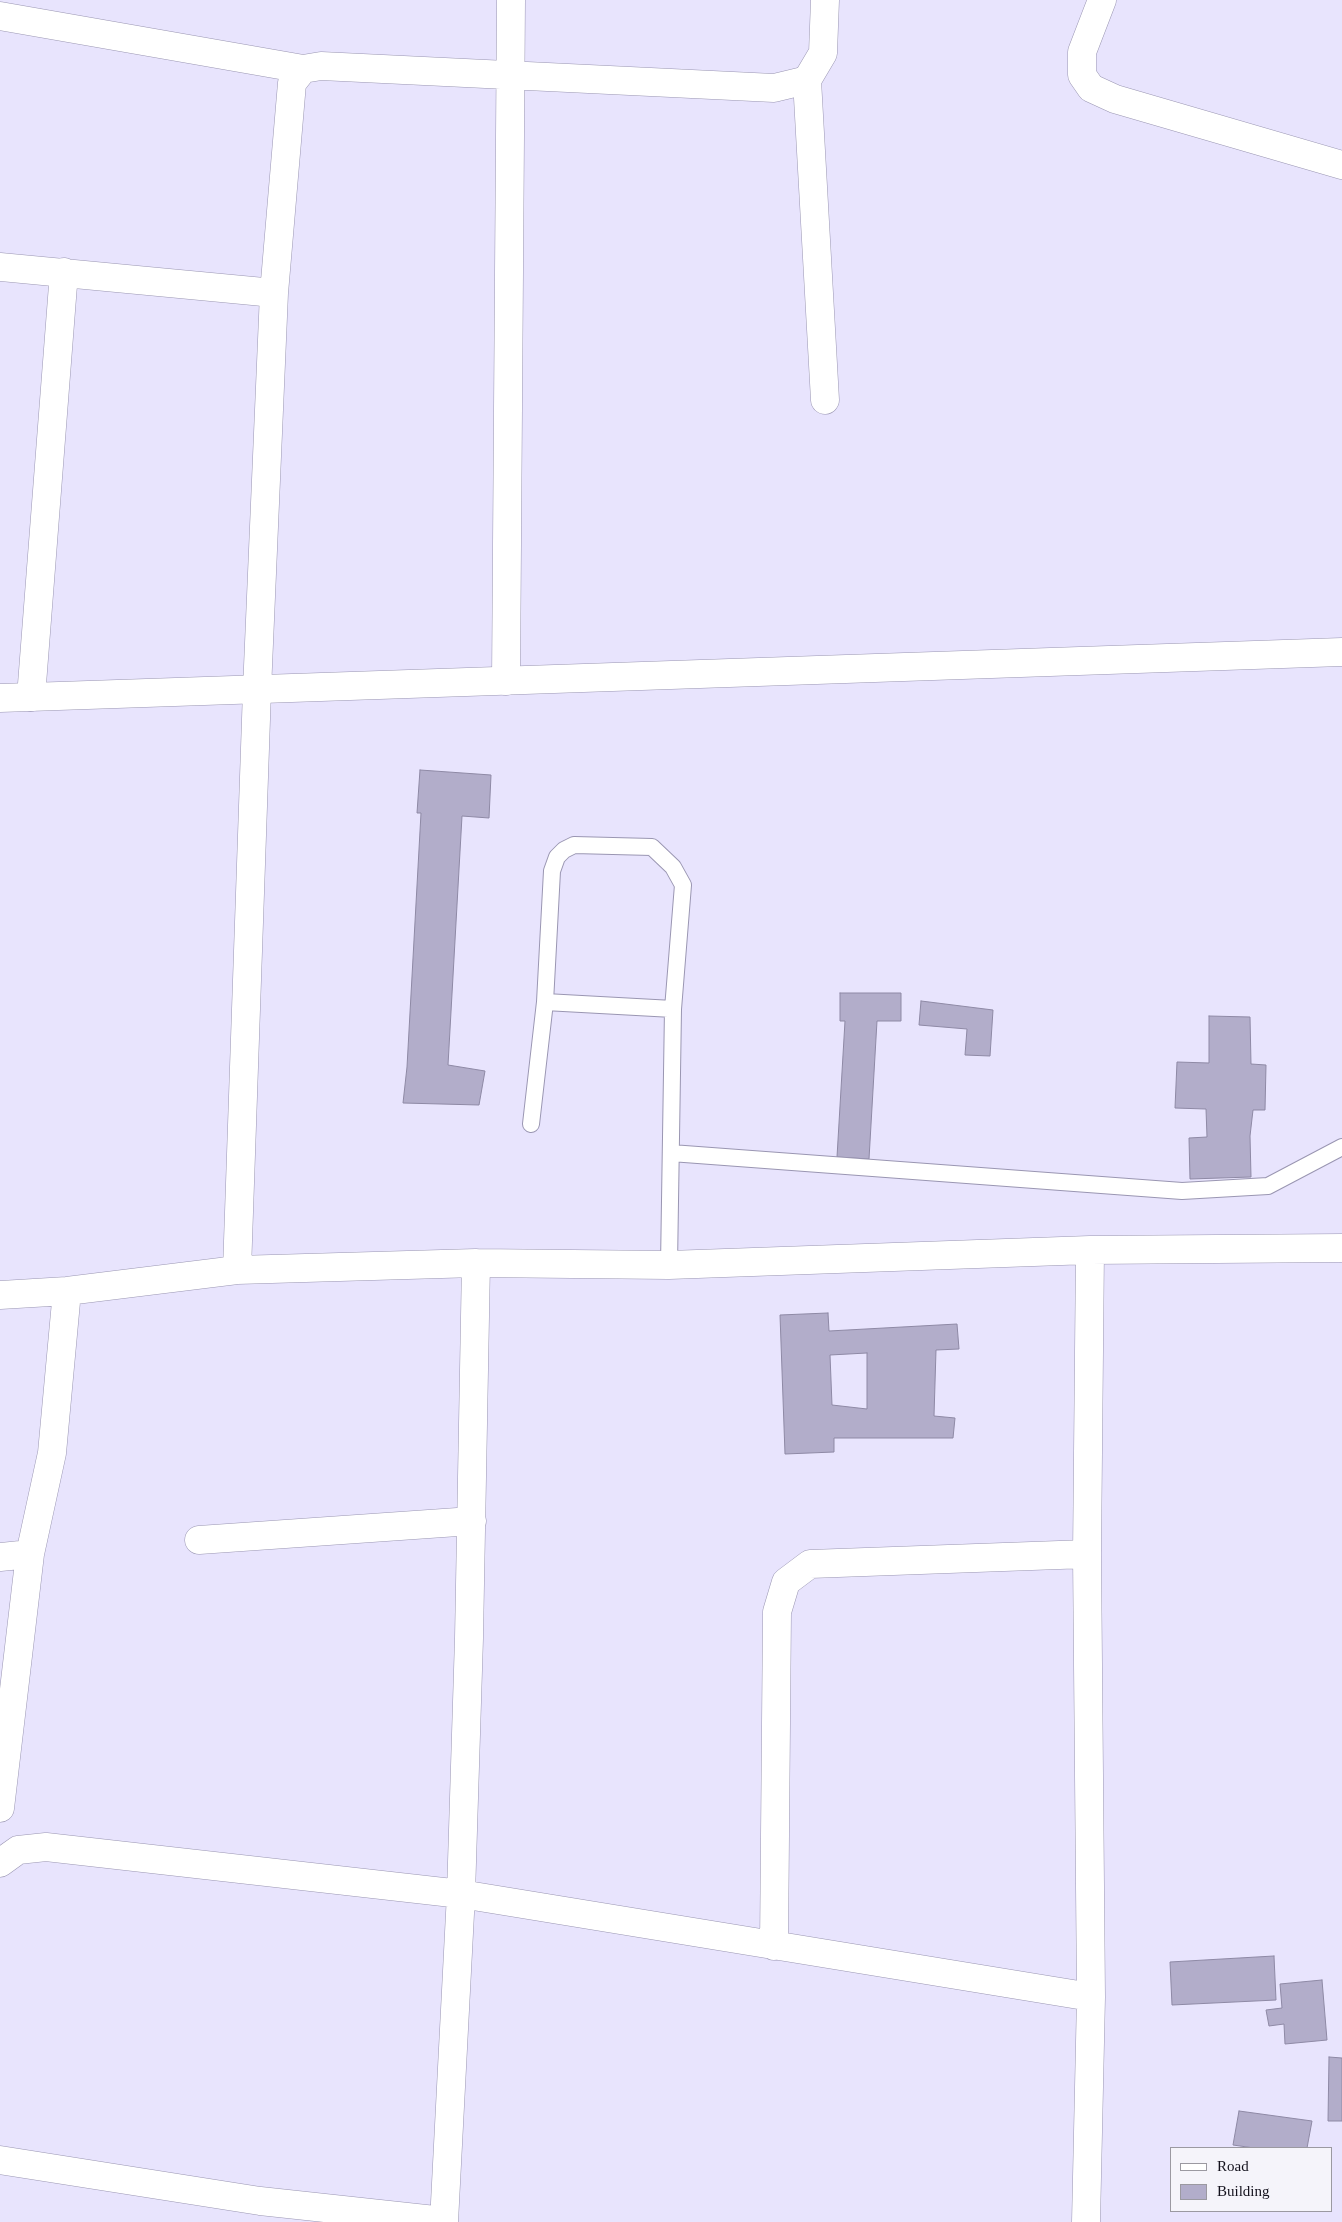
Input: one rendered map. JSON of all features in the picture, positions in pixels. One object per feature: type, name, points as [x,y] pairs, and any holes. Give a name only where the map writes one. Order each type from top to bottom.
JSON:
[{"type":"street","points":[[506,681],[512,76],[511,0]]},
{"type":"street","points":[[825,0],[822,53],[807,80],[825,400]]},
{"type":"street","points":[[1102,0],[1082,52],[1082,75],[1091,88],[1116,99],[1342,165]]},
{"type":"street","points":[[0,16],[303,69],[321,66],[774,88],[807,80]]},
{"type":"street","points":[[237,1270],[257,690],[274,294],[292,83],[303,69]]},
{"type":"street","points":[[0,267],[274,294]]},
{"type":"street","points":[[31,697],[64,272]]},
{"type":"street","points":[[0,698],[1342,652]]},
{"type":"street","points":[[0,1294],[66,1291],[237,1270],[476,1263],[669,1266],[1090,1250],[1342,1248]]},
{"type":"street","points":[[1086,2222],[1091,1998],[1088,1554],[1090,1250]]},
{"type":"street","points":[[0,2160],[260,2201],[444,2221],[461,1894],[472,1521],[476,1263]]},
{"type":"street","points":[[0,1808],[30,1554],[52,1453],[66,1291]]},
{"type":"street","points":[[200,1540],[472,1521]]},
{"type":"street","points":[[0,1557],[30,1554]]},
{"type":"street","points":[[774,1946],[777,1612],[786,1582],[810,1564],[1088,1554]]},
{"type":"street","points":[[0,1863],[18,1850],[46,1847],[461,1894],[1091,1998]]},
{"type":"lane","points":[[531,1124],[545,1002],[552,871],[557,857],[564,850],[574,845],[652,847],[673,867],[683,885],[673,1009],[669,1266]]},
{"type":"lane","points":[[545,1002],[673,1009]]},
{"type":"lane","points":[[671,1153],[1182,1191],[1268,1186],[1342,1148]]},
{"type":"building","points":[[420,770],[491,775],[489,818],[462,816],[448,1065],[485,1071],[479,1105],[403,1103],[407,1067],[421,813],[417,813]]},
{"type":"building","points":[[840,993],[901,993],[901,1021],[877,1021],[869,1159],[837,1157],[845,1021],[840,1021]]},
{"type":"building","points":[[921,1001],[993,1010],[990,1056],[965,1055],[967,1029],[919,1025]]},
{"type":"building","points":[[1209,1016],[1250,1017],[1251,1064],[1266,1065],[1265,1110],[1253,1110],[1250,1136],[1251,1177],[1190,1179],[1189,1138],[1207,1137],[1206,1109],[1175,1108],[1177,1062],[1209,1063]]},
{"type":"building","points":[[828,1313],[829,1331],[957,1324],[959,1349],[936,1350],[934,1416],[955,1418],[953,1438],[834,1438],[834,1452],[785,1454],[780,1315]],"holes":[[[867,1353],[867,1409],[832,1405],[830,1355]]]},
{"type":"building","points":[[1274,1956],[1276,2000],[1172,2005],[1170,1962]]},
{"type":"building","points":[[1322,1980],[1327,2040],[1285,2044],[1284,2024],[1269,2026],[1266,2010],[1282,2008],[1280,1984]]},
{"type":"building","points":[[1329,2057],[1342,2058],[1342,2121],[1328,2121]]},
{"type":"building","points":[[1239,2111],[1312,2121],[1307,2147],[1247,2147],[1233,2145]]}]
